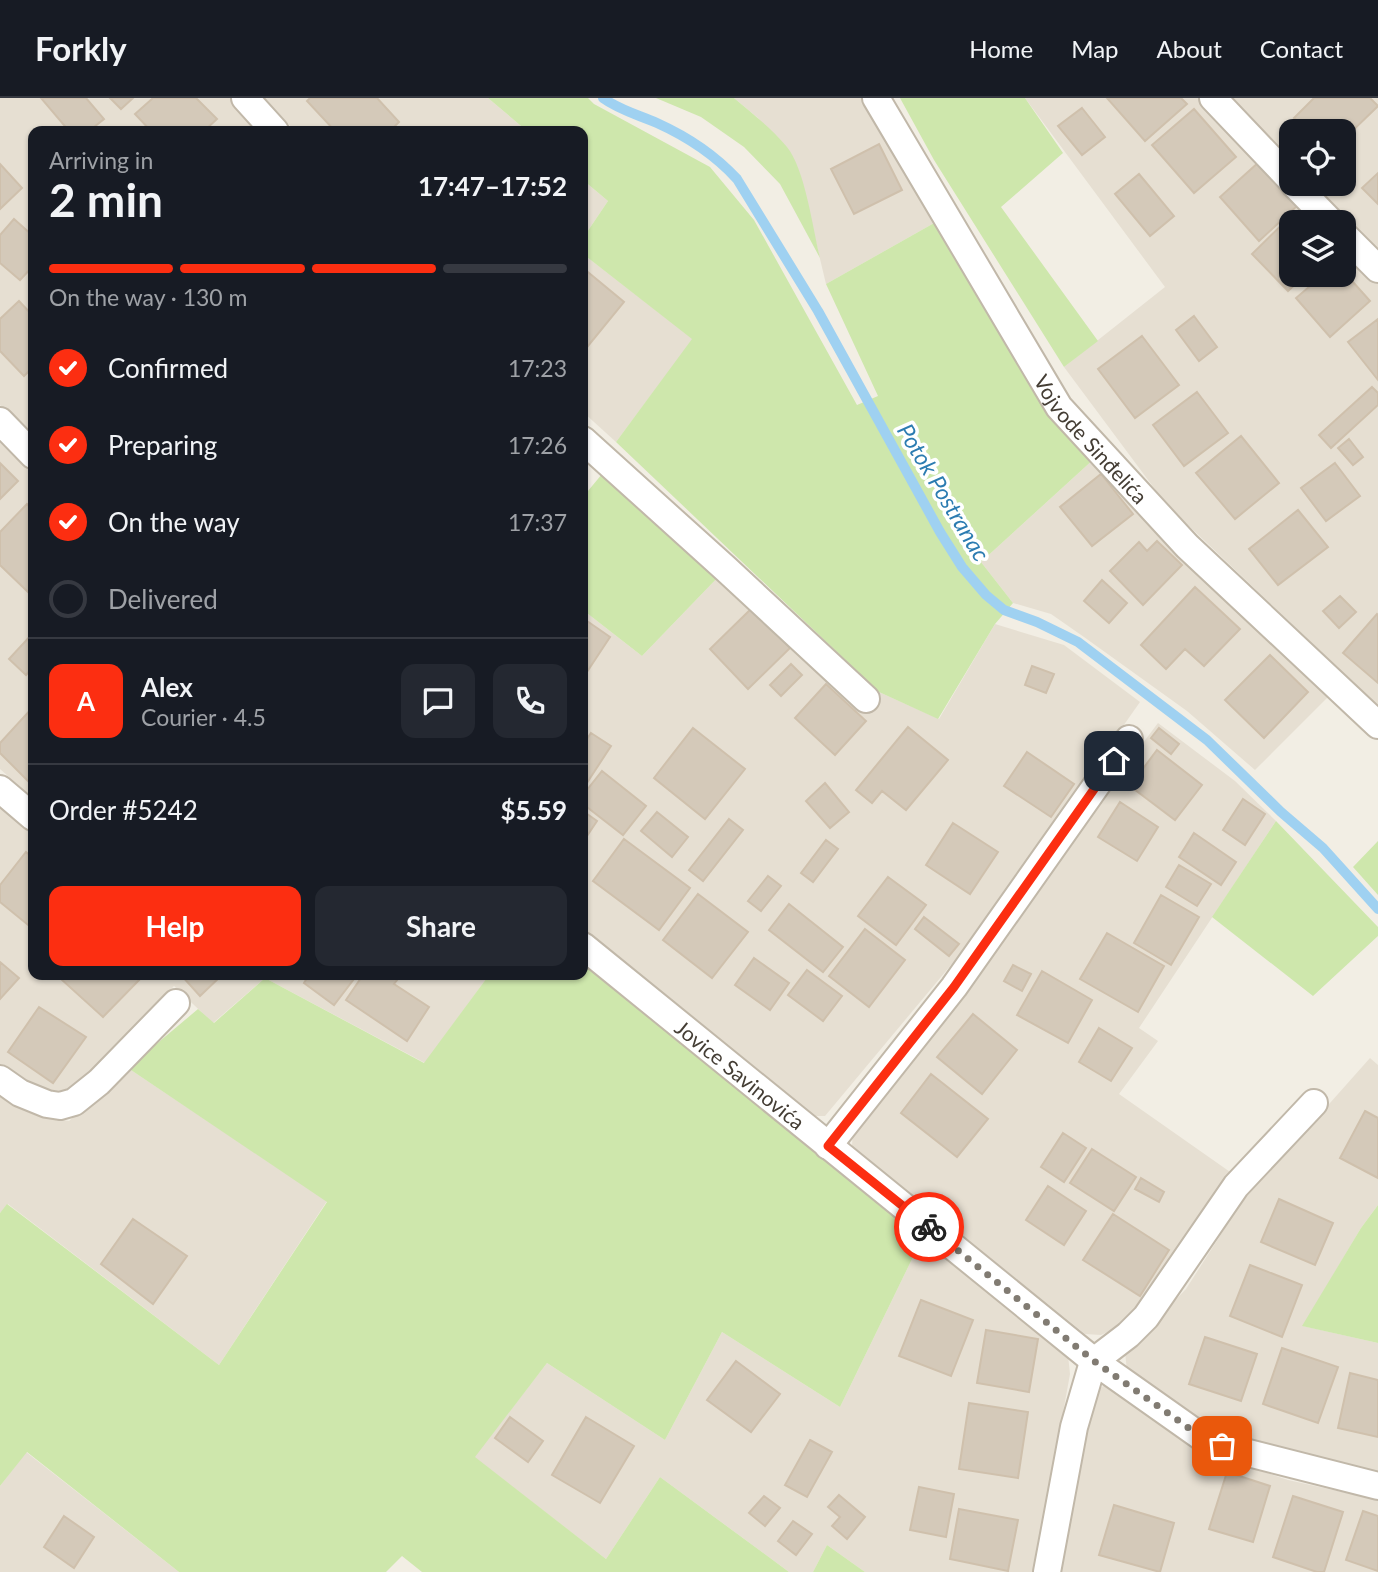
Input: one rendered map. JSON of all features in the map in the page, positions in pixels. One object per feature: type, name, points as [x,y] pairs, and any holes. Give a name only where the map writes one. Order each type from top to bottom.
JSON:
[{"type":"street","points":[[245,98],[270,126]]},
{"type":"street","name":"Vojvode Sinđelića","points":[[876,98],[1059,407],[1187,547],[1378,725]]},
{"type":"street","points":[[1213,98],[1279,167]]},
{"type":"street","points":[[1306,196],[1320,210]]},
{"type":"street","points":[[1356,247],[1378,269]]},
{"type":"street","points":[[0,421],[28,450]]},
{"type":"street","points":[[588,445],[866,699]]},
{"type":"street","points":[[828,1146],[954,987],[1129,738]]},
{"type":"street","points":[[0,789],[28,813]]},
{"type":"street","name":"Jovice Savinovića","points":[[588,950],[1094,1361],[1203,1438],[1222,1446],[1378,1486]]},
{"type":"street","points":[[0,1079],[20,1093],[47,1104],[60,1106],[74,1102],[99,1082],[176,1003]]},
{"type":"street","points":[[1047,1572],[1074,1427],[1094,1361],[1128,1335],[1146,1317],[1236,1186],[1314,1103]]},
{"type":"shaded area","points":[[0,98],[234,98],[260,126],[28,126],[28,432],[0,405]]},
{"type":"shaded area","points":[[264,98],[488,98],[521,126],[290,126]]},
{"type":"shaded area","points":[[734,98],[872,98],[943,218],[826,284],[800,175],[758,118]]},
{"type":"shaded area","points":[[1025,98],[1202,98],[1279,176],[1279,196],[1299,196],[1313,210],[1279,210],[1279,287],[1356,287],[1356,254],[1378,277],[1378,706],[1188,525],[1157,492],[1064,367],[1165,287]]},
{"type":"shaded area","points":[[1225,98],[1378,98],[1378,255],[1356,233],[1356,210],[1333,210],[1319,196],[1356,196],[1356,119],[1279,119],[1279,155]]},
{"type":"shaded area","points":[[588,184],[608,201],[588,231]]},
{"type":"shaded area","points":[[588,258],[693,339],[616,442],[588,417]]},
{"type":"shaded area","points":[[0,436],[28,464],[28,794],[0,769]]},
{"type":"shaded area","points":[[1095,458],[1331,694],[1255,770],[1187,711],[1051,614],[1013,603],[981,562]]},
{"type":"shaded area","points":[[723,572],[865,709],[879,692],[939,719],[995,624],[1064,645],[1140,702],[976,935],[825,1116],[808,1116],[588,938],[588,614],[642,656]]},
{"type":"shaded area","points":[[1158,723],[1235,781],[1276,821],[1139,1028],[1158,1041],[1119,1094],[1233,1174],[1142,1305],[1118,1327],[1101,1335],[1085,1334],[852,1147],[853,1128]]},
{"type":"shaded area","points":[[0,805],[28,830],[28,980],[263,980],[213,1023],[174,986],[76,1089],[55,1098],[0,1068]]},
{"type":"shaded area","points":[[269,980],[485,980],[425,1063]]},
{"type":"shaded area","points":[[1370,1058],[1378,1065],[1378,1205],[1361,1228],[1303,1326],[1378,1343],[1378,1474],[1232,1436],[1205,1423],[1127,1371],[1125,1352],[1186,1289],[1241,1203]]},
{"type":"shaded area","points":[[128,1068],[327,1201],[219,1365],[8,1204],[0,1213],[0,1094],[39,1116],[69,1121]]},
{"type":"shaded area","points":[[940,1253],[1068,1355],[1070,1374],[1034,1572],[865,1572],[827,1545],[813,1572],[789,1572],[660,1477],[606,1559],[474,1457],[547,1363],[665,1440],[722,1332],[840,1407],[913,1257]]},
{"type":"shaded area","points":[[1105,1385],[1211,1454],[1288,1480],[1378,1500],[1378,1572],[1058,1572],[1093,1392]]},
{"type":"shaded area","points":[[26,1452],[179,1572],[0,1572],[0,1486]]},
{"type":"green space","points":[[488,98],[588,98],[594,104],[710,167],[754,220],[857,405],[878,396],[826,284],[943,218],[1095,458],[981,562],[1013,603],[995,624],[938,719],[879,692],[616,442],[692,339],[588,258],[588,231],[608,201],[588,184],[588,126],[521,126]]},
{"type":"green space","points":[[656,98],[734,98],[762,121],[787,147],[799,170],[820,258],[780,184],[744,147],[701,117]]},
{"type":"green space","points":[[900,98],[1025,98],[1063,153],[1001,207],[1098,341],[1064,367],[934,160]]},
{"type":"green space","points":[[607,468],[723,572],[642,656],[588,614],[588,491]]},
{"type":"green space","points":[[1276,821],[1378,927],[1378,936],[1313,996],[1212,917]]},
{"type":"green space","points":[[1378,841],[1378,895],[1353,867]]},
{"type":"green space","points":[[588,968],[940,1253],[913,1257],[840,1407],[722,1332],[665,1440],[547,1363],[475,1457],[606,1559],[660,1477],[789,1572],[422,1572],[402,1556],[386,1572],[179,1572],[27,1452],[0,1486],[0,1213],[7,1204],[219,1365],[327,1202],[128,1068],[198,1009],[214,1023],[263,980],[269,980],[424,1063],[485,980],[588,980]]},
{"type":"green space","points":[[1378,1205],[1378,1343],[1302,1326],[1361,1228]]},
{"type":"green space","points":[[827,1545],[865,1572],[813,1572]]},
{"type":"building","points":[[41,98],[86,98],[104,119],[95,126],[65,126]]},
{"type":"building","points":[[110,98],[133,98],[121,109]]},
{"type":"building","points":[[153,98],[196,98],[217,119],[209,126],[146,126],[135,114]]},
{"type":"building","points":[[310,98],[377,98],[399,122],[395,126],[330,126],[307,101]]},
{"type":"building","points":[[1107,98],[1181,98],[1187,104],[1145,141]]},
{"type":"building","points":[[1314,98],[1370,98],[1378,106],[1356,127],[1356,119],[1294,118]]},
{"type":"building","points":[[1082,108],[1105,137],[1082,155],[1058,126]]},
{"type":"building","points":[[1194,109],[1236,157],[1194,193],[1152,145]]},
{"type":"building","points":[[879,144],[902,190],[854,214],[831,169]]},
{"type":"building","points":[[1259,162],[1279,184],[1279,196],[1290,196],[1298,205],[1293,210],[1279,210],[1279,223],[1259,241],[1220,197]]},
{"type":"building","points":[[0,164],[22,188],[0,209]]},
{"type":"building","points":[[1378,173],[1378,204],[1362,188]]},
{"type":"building","points":[[1139,174],[1174,216],[1150,236],[1115,194]]},
{"type":"building","points":[[14,219],[28,232],[28,271],[20,280],[0,263],[0,235]]},
{"type":"building","points":[[1279,228],[1279,282],[1252,254]]},
{"type":"building","points":[[588,272],[624,302],[588,346]]},
{"type":"building","points":[[1356,285],[1370,301],[1330,337],[1296,298],[1309,287]]},
{"type":"building","points":[[19,301],[28,311],[28,372],[24,376],[0,351],[0,319]]},
{"type":"building","points":[[1194,316],[1217,347],[1199,361],[1176,330]]},
{"type":"building","points":[[1378,319],[1378,380],[1348,342]]},
{"type":"building","points":[[1142,336],[1179,385],[1135,418],[1098,369]]},
{"type":"building","points":[[1372,387],[1378,393],[1378,405],[1331,448],[1319,435]]},
{"type":"building","points":[[1197,392],[1228,433],[1184,466],[1153,425]]},
{"type":"building","points":[[1241,436],[1279,483],[1235,519],[1196,473]]},
{"type":"building","points":[[1349,439],[1363,457],[1353,465],[1338,448]]},
{"type":"building","points":[[0,463],[18,481],[0,499]]},
{"type":"building","points":[[1335,463],[1360,496],[1326,521],[1301,488]]},
{"type":"building","points":[[1101,474],[1133,514],[1092,546],[1060,507]]},
{"type":"building","points":[[28,505],[28,592],[0,565],[0,532]]},
{"type":"building","points":[[1298,510],[1328,547],[1278,585],[1249,549]]},
{"type":"building","points":[[1157,541],[1182,565],[1143,605],[1110,571],[1139,542],[1147,551]]},
{"type":"building","points":[[1102,580],[1127,603],[1109,623],[1084,601]]},
{"type":"building","points":[[1195,587],[1240,629],[1204,666],[1185,649],[1166,669],[1141,645]]},
{"type":"building","points":[[1340,596],[1356,612],[1339,628],[1323,611]]},
{"type":"building","points":[[752,608],[790,648],[748,689],[710,649]]},
{"type":"building","points":[[1378,615],[1378,683],[1343,653]]},
{"type":"building","points":[[588,622],[610,637],[588,670]]},
{"type":"building","points":[[28,638],[26,675],[9,659]]},
{"type":"building","points":[[1270,655],[1308,692],[1264,738],[1225,700]]},
{"type":"building","points":[[791,664],[802,675],[781,696],[770,685]]},
{"type":"building","points":[[1032,666],[1054,674],[1046,693],[1025,685]]},
{"type":"building","points":[[826,684],[866,721],[835,755],[795,718]]},
{"type":"building","points":[[28,712],[28,781],[0,753],[0,743]]},
{"type":"building","points":[[908,727],[948,760],[906,810],[882,791],[872,803],[856,790]]},
{"type":"building","points":[[693,728],[745,769],[705,819],[654,778]]},
{"type":"building","points":[[1159,728],[1179,744],[1171,754],[1151,738]]},
{"type":"building","points":[[591,733],[611,746],[588,781],[588,738]]},
{"type":"building","points":[[1157,750],[1202,785],[1175,820],[1130,786]]},
{"type":"building","points":[[1027,752],[1074,784],[1051,817],[1004,786]]},
{"type":"building","points":[[602,771],[646,806],[623,835],[588,808],[588,789]]},
{"type":"building","points":[[825,783],[849,812],[830,828],[806,801]]},
{"type":"building","points":[[1243,799],[1265,814],[1245,845],[1223,830]]},
{"type":"building","points":[[1120,802],[1158,827],[1137,861],[1098,837]]},
{"type":"building","points":[[657,812],[688,837],[672,857],[641,831]]},
{"type":"building","points":[[588,815],[597,821],[588,834]]},
{"type":"building","points":[[729,819],[743,830],[703,881],[689,870]]},
{"type":"building","points":[[953,823],[998,852],[970,894],[926,865]]},
{"type":"building","points":[[1194,833],[1236,862],[1221,885],[1179,857]]},
{"type":"building","points":[[624,839],[690,888],[659,930],[593,881]]},
{"type":"building","points":[[826,840],[838,849],[813,882],[801,873]]},
{"type":"building","points":[[26,852],[28,925],[0,902],[0,885]]},
{"type":"building","points":[[1179,865],[1211,884],[1197,906],[1166,887]]},
{"type":"building","points":[[768,876],[781,886],[761,911],[748,901]]},
{"type":"building","points":[[888,877],[926,905],[896,945],[858,916]]},
{"type":"building","points":[[698,894],[748,932],[712,978],[663,940]]},
{"type":"building","points":[[1161,895],[1199,917],[1171,965],[1134,943]]},
{"type":"building","points":[[789,904],[843,947],[823,972],[769,930]]},
{"type":"building","points":[[924,917],[959,944],[949,956],[915,929]]},
{"type":"building","points":[[865,929],[905,960],[869,1007],[829,976]]},
{"type":"building","points":[[1107,933],[1164,966],[1138,1012],[1080,979]]},
{"type":"building","points":[[754,958],[789,983],[770,1010],[735,985]]},
{"type":"building","points":[[0,962],[19,978],[0,999]]},
{"type":"building","points":[[1013,965],[1031,974],[1022,991],[1004,981]]},
{"type":"building","points":[[807,970],[842,996],[823,1021],[788,995]]},
{"type":"building","points":[[1042,971],[1092,1000],[1068,1043],[1017,1015]]},
{"type":"building","points":[[62,980],[139,980],[103,1017]]},
{"type":"building","points":[[186,980],[217,980],[200,996]]},
{"type":"building","points":[[306,980],[353,980],[334,1005],[304,983]]},
{"type":"building","points":[[360,980],[397,980],[394,984],[429,1007],[407,1041],[346,1000]]},
{"type":"building","points":[[39,1007],[86,1037],[53,1083],[8,1052]]},
{"type":"building","points":[[973,1014],[1017,1050],[982,1094],[937,1057]]},
{"type":"building","points":[[1099,1028],[1132,1048],[1111,1081],[1079,1062]]},
{"type":"building","points":[[931,1074],[988,1119],[957,1157],[901,1113]]},
{"type":"building","points":[[1365,1111],[1378,1118],[1378,1178],[1340,1158]]},
{"type":"building","points":[[1063,1133],[1086,1148],[1064,1182],[1041,1167]]},
{"type":"building","points":[[1092,1149],[1136,1177],[1114,1211],[1070,1183]]},
{"type":"building","points":[[1141,1178],[1164,1192],[1159,1202],[1135,1189]]},
{"type":"building","points":[[1048,1186],[1086,1211],[1064,1245],[1026,1220]]},
{"type":"building","points":[[1279,1199],[1333,1223],[1315,1265],[1261,1242]]},
{"type":"building","points":[[1113,1214],[1169,1250],[1140,1296],[1083,1260]]},
{"type":"building","points":[[133,1219],[187,1256],[153,1304],[101,1264]]},
{"type":"building","points":[[1250,1265],[1302,1285],[1282,1337],[1230,1316]]},
{"type":"building","points":[[921,1300],[973,1320],[951,1376],[899,1356]]},
{"type":"building","points":[[986,1330],[1038,1339],[1029,1392],[977,1383]]},
{"type":"building","points":[[1205,1337],[1257,1354],[1241,1401],[1189,1384]]},
{"type":"building","points":[[1282,1348],[1338,1367],[1318,1423],[1263,1404]]},
{"type":"building","points":[[736,1361],[780,1394],[751,1432],[707,1400]]},
{"type":"building","points":[[1350,1373],[1378,1380],[1378,1437],[1338,1428]]},
{"type":"building","points":[[969,1403],[1028,1412],[1018,1478],[959,1469]]},
{"type":"building","points":[[510,1417],[543,1441],[528,1462],[495,1438]]},
{"type":"building","points":[[586,1417],[634,1446],[600,1503],[552,1475]]},
{"type":"building","points":[[810,1440],[832,1452],[807,1497],[785,1485]]},
{"type":"building","points":[[1227,1472],[1270,1486],[1253,1542],[1209,1529]]},
{"type":"building","points":[[919,1487],[954,1494],[946,1537],[910,1530]]},
{"type":"building","points":[[839,1495],[865,1517],[847,1539],[832,1526],[840,1517],[828,1507]]},
{"type":"building","points":[[764,1496],[780,1508],[765,1526],[749,1513]]},
{"type":"building","points":[[1293,1496],[1343,1512],[1324,1572],[1273,1557]]},
{"type":"building","points":[[1114,1505],[1174,1523],[1160,1572],[1099,1555]]},
{"type":"building","points":[[959,1509],[1018,1520],[1008,1571],[950,1559]]},
{"type":"building","points":[[1363,1511],[1378,1516],[1378,1571],[1346,1560]]},
{"type":"building","points":[[64,1516],[94,1537],[74,1568],[44,1547]]},
{"type":"building","points":[[793,1521],[812,1534],[796,1555],[778,1541]]},
{"type":"waterway","name":"Potok Postranac","points":[[603,98],[679,134],[710,154],[737,179],[818,311],[940,532],[962,567],[986,595],[1004,610],[1078,642],[1207,740],[1281,812],[1323,848],[1378,909]]},
{"type":"way so far","points":[[929,1227],[1094,1361],[1203,1438],[1222,1446]]},
{"type":"route","points":[[929,1227],[828,1146],[954,987],[1114,761]]}]
